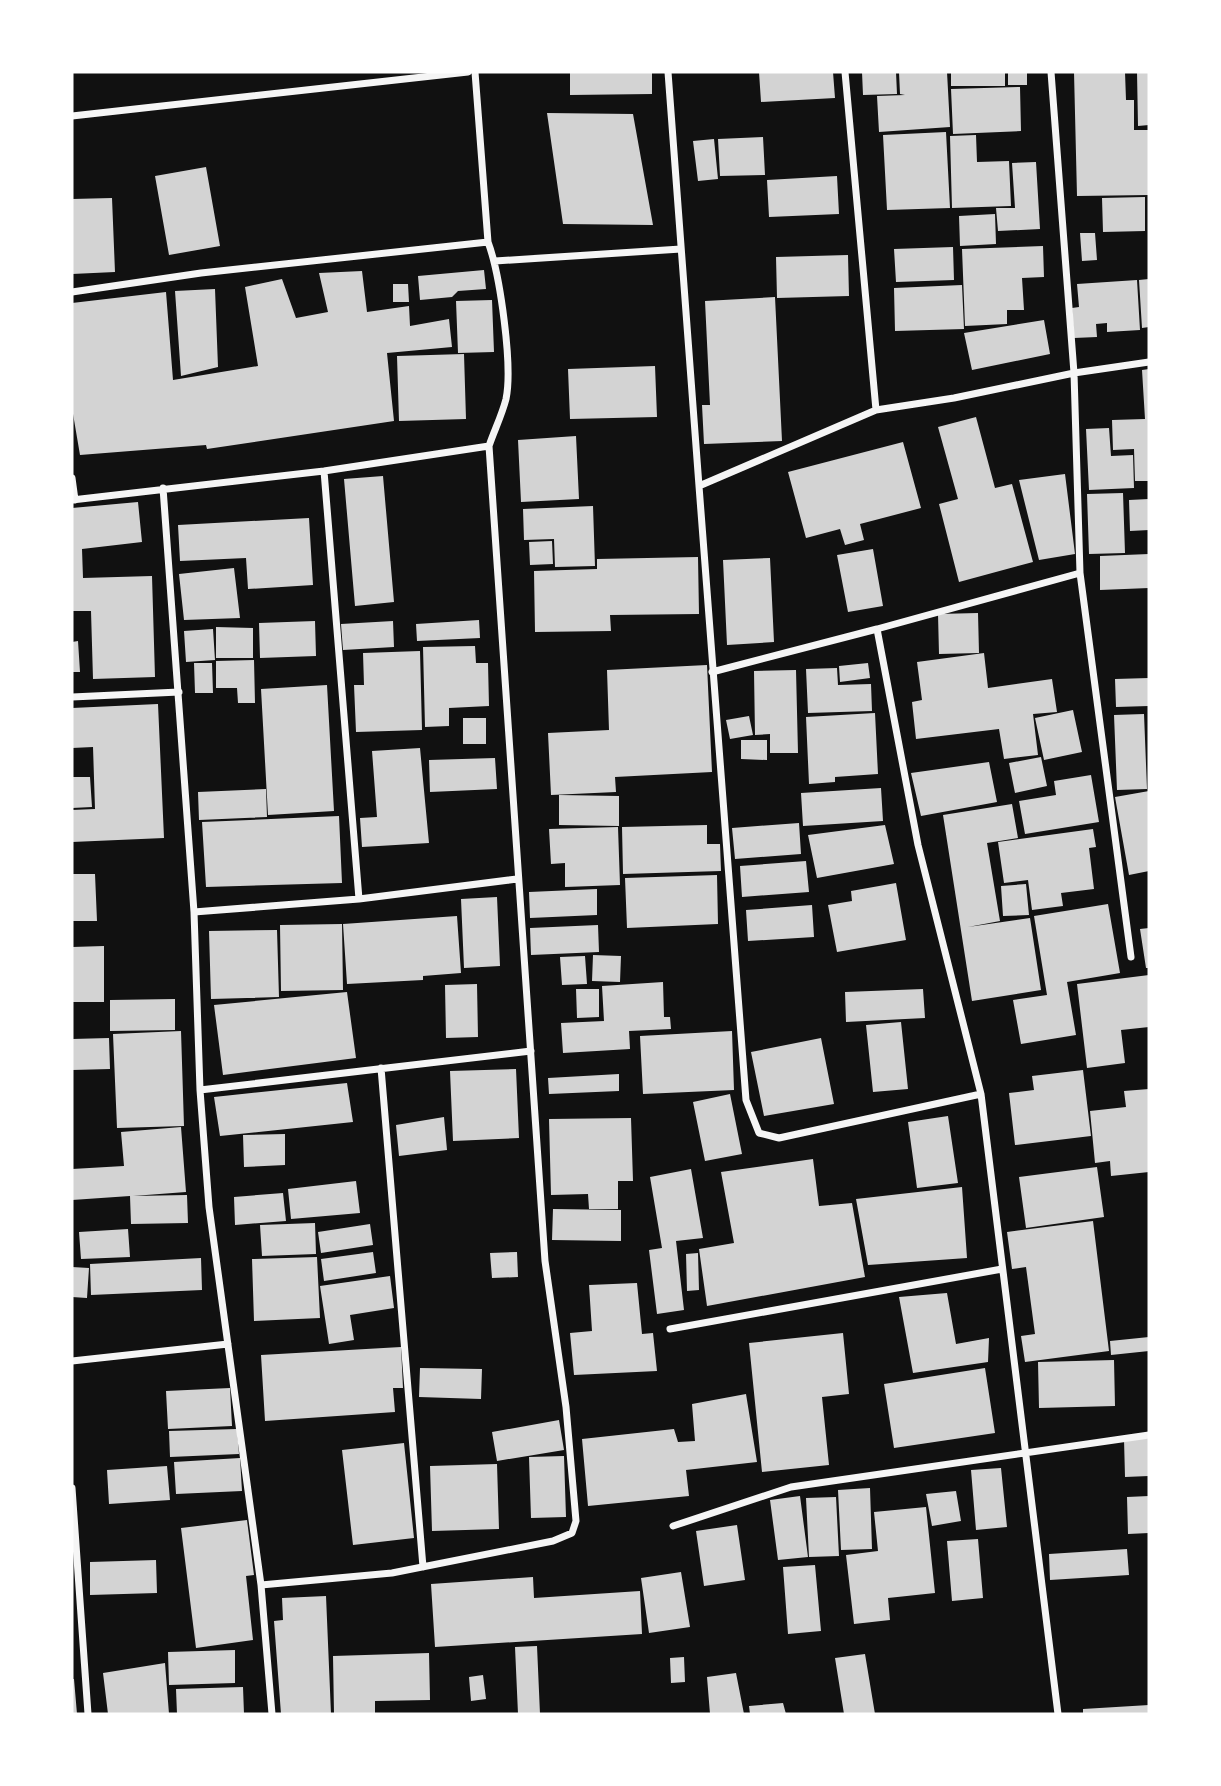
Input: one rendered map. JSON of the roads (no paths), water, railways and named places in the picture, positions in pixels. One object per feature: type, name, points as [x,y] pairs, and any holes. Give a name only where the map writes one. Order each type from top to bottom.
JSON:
[{"type":"street","points":[[72,116],[468,72]]},
{"type":"street","points":[[261,1585],[392,1573],[553,1541],[572,1533],[576,1521],[566,1407],[545,1261],[517,879],[489,446],[506,398],[508,358],[495,261],[488,242],[475,72]]},
{"type":"street","points":[[668,72],[712,673],[747,1100],[759,1133],[779,1138],[981,1094]]},
{"type":"street","points":[[845,72],[876,410]]},
{"type":"street","points":[[1051,72],[1074,373],[1080,573],[1131,957]]},
{"type":"street","points":[[72,292],[201,274],[488,242]]},
{"type":"street","points":[[495,261],[681,249]]},
{"type":"street","points":[[699,486],[876,410],[954,398],[1074,373],[1149,362]]},
{"type":"street","points":[[72,478],[73,500],[324,471],[489,446]]},
{"type":"street","points":[[324,471],[359,899]]},
{"type":"street","points":[[163,488],[194,912],[200,1090],[209,1207],[261,1585],[272,1714]]},
{"type":"street","points":[[712,673],[1080,573]]},
{"type":"street","points":[[877,629],[918,845],[981,1094],[1058,1714]]},
{"type":"street","points":[[72,697],[179,692]]},
{"type":"street","points":[[194,912],[359,899],[517,879]]},
{"type":"street","points":[[200,1090],[531,1051]]},
{"type":"street","points":[[381,1068],[423,1567]]},
{"type":"street","points":[[670,1329],[1002,1269]]},
{"type":"street","points":[[72,1361],[228,1344]]},
{"type":"street","points":[[673,1525],[791,1487],[1149,1435]]},
{"type":"street","points":[[72,1489],[76,1626],[88,1714]]}]
